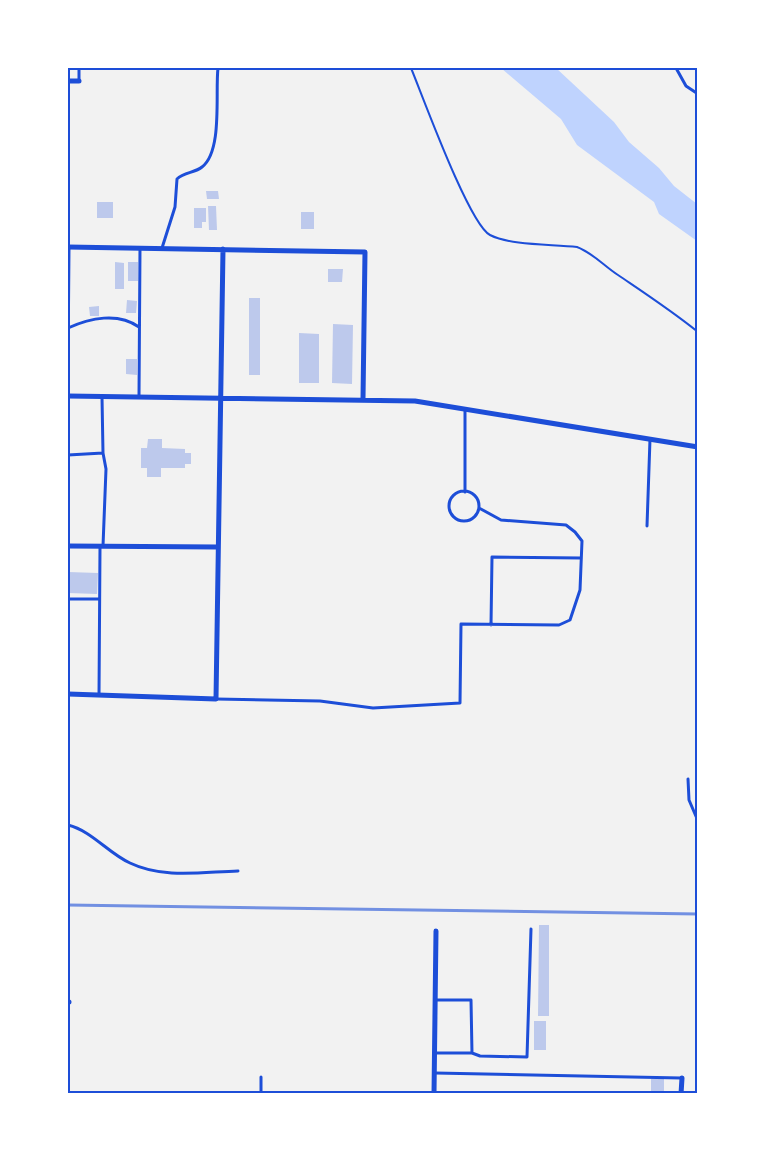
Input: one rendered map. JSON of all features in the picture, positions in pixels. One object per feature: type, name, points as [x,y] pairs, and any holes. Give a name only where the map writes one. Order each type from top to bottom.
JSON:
[{"type":"street","points":[[68,81],[79,81]]},
{"type":"street","points":[[68,247],[365,252],[363,399]]},
{"type":"street","points":[[68,694],[216,699],[223,249]]},
{"type":"street","points":[[68,396],[415,401],[698,447]]},
{"type":"street","points":[[68,546],[218,547]]},
{"type":"street","points":[[434,1094],[436,931]]},
{"type":"street","points":[[681,1094],[682,1078]]},
{"type":"lane","points":[[79,68],[79,81]]},
{"type":"lane","points":[[162,248],[175,207],[177,179],[181,175],[202,167],[214,144],[218,68]]},
{"type":"lane","points":[[676,68],[686,86],[698,94]]},
{"type":"lane","points":[[68,247],[68,362]]},
{"type":"lane","points":[[139,397],[140,248]]},
{"type":"lane","points":[[68,328],[85,320],[124,318],[139,327]]},
{"type":"lane","points":[[99,695],[100,599],[106,469],[103,454],[102,396]]},
{"type":"lane","points":[[465,409],[465,492]]},
{"type":"lane","points":[[647,526],[650,439]]},
{"type":"lane","points":[[68,455],[103,454]]},
{"type":"lane","points":[[465,492],[475,496],[479,508],[476,516],[469,521],[459,521],[452,515],[450,501],[456,494],[465,492]]},
{"type":"lane","points":[[216,699],[320,701],[373,708],[460,702],[461,624],[559,626],[570,620],[580,590],[582,541],[566,525],[501,520],[479,508]]},
{"type":"lane","points":[[491,625],[492,557],[581,558]]},
{"type":"lane","points":[[68,599],[100,599]]},
{"type":"lane","points":[[688,780],[689,800],[698,821]]},
{"type":"lane","points":[[68,825],[78,827],[129,863],[157,873],[238,870]]},
{"type":"lane","points":[[434,1053],[472,1053],[480,1056],[527,1056],[531,929]]},
{"type":"lane","points":[[434,1000],[471,1000],[472,1053]]},
{"type":"lane","points":[[435,1073],[682,1078]]},
{"type":"lane","points":[[261,1077],[261,1094]]},
{"type":"path","points":[[410,68],[465,199],[480,226],[486,232],[501,238],[577,247],[586,250],[617,275],[664,305],[698,332]]},
{"type":"water","points":[[501,68],[556,68],[614,122],[629,142],[659,168],[674,186],[697,204],[697,241],[659,214],[654,202],[577,145],[561,119]]},
{"type":"building","points":[[206,191],[218,191],[219,199],[207,199]]},
{"type":"building","points":[[97,202],[113,202],[113,218],[97,218]]},
{"type":"building","points":[[208,206],[216,206],[217,230],[209,230]]},
{"type":"building","points":[[194,208],[206,208],[206,222],[202,222],[202,228],[194,228]]},
{"type":"building","points":[[301,212],[314,212],[314,229],[301,229]]},
{"type":"building","points":[[115,262],[124,263],[124,289],[115,289]]},
{"type":"building","points":[[128,262],[138,262],[138,281],[128,281]]},
{"type":"building","points":[[328,269],[343,269],[342,282],[328,282]]},
{"type":"building","points":[[249,298],[260,298],[260,375],[249,375]]},
{"type":"building","points":[[127,300],[137,301],[136,313],[126,313]]},
{"type":"building","points":[[99,306],[99,316],[90,316],[89,307]]},
{"type":"building","points":[[333,324],[353,325],[352,384],[332,383]]},
{"type":"building","points":[[299,333],[319,334],[319,383],[299,383]]},
{"type":"building","points":[[126,359],[137,359],[137,375],[126,374]]},
{"type":"building","points":[[148,439],[162,439],[162,448],[185,449],[185,453],[191,453],[191,464],[185,464],[185,468],[161,468],[161,477],[147,477],[147,468],[141,468],[141,448],[147,448]]},
{"type":"building","points":[[68,572],[98,573],[97,594],[68,593]]},
{"type":"building","points":[[539,925],[549,925],[549,1016],[538,1016]]},
{"type":"building","points":[[534,1021],[546,1021],[546,1050],[534,1050]]},
{"type":"building","points":[[651,1079],[664,1079],[664,1092],[651,1092]]},
{"type":"railway","points":[[68,905],[698,914]]}]
